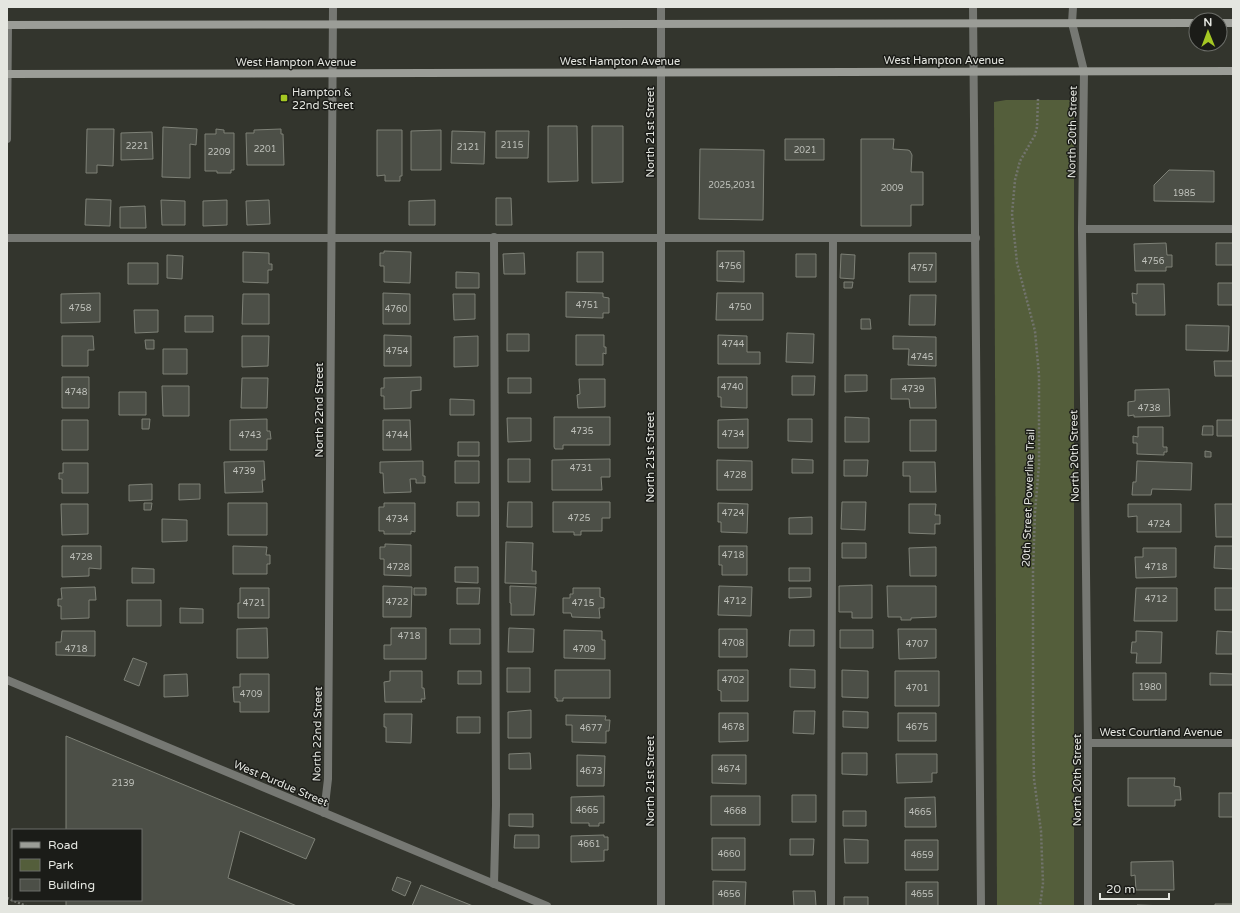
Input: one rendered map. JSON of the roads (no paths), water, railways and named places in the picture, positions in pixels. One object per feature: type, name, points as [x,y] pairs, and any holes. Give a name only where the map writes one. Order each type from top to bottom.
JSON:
[{"type":"main road","points":[[7,25],[1188,23]]},
{"type":"main road","name":"West Hampton Avenue","points":[[7,74],[1233,71]]},
{"type":"street","name":"North 22nd Street","points":[[324,813],[328,771],[333,7]]},
{"type":"street","name":"North 21st Street","points":[[661,7],[662,906]]},
{"type":"street","points":[[974,7],[981,906]]},
{"type":"street","name":"North 20th Street","points":[[1073,7],[1072,23],[1084,71],[1082,229],[1088,744],[1088,906]]},
{"type":"street","points":[[7,25],[7,139]]},
{"type":"street","points":[[1082,229],[1233,228]]},
{"type":"street","points":[[7,238],[976,238]]},
{"type":"street","points":[[494,238],[496,797],[494,884]]},
{"type":"street","points":[[831,906],[833,238]]},
{"type":"street","name":"West Purdue Street","points":[[7,680],[547,906]]},
{"type":"street","name":"West Courtland Avenue","points":[[1088,744],[1233,743]]},
{"type":"place","name":"Hampton & 22nd Street","points":[[284,98]]}]
